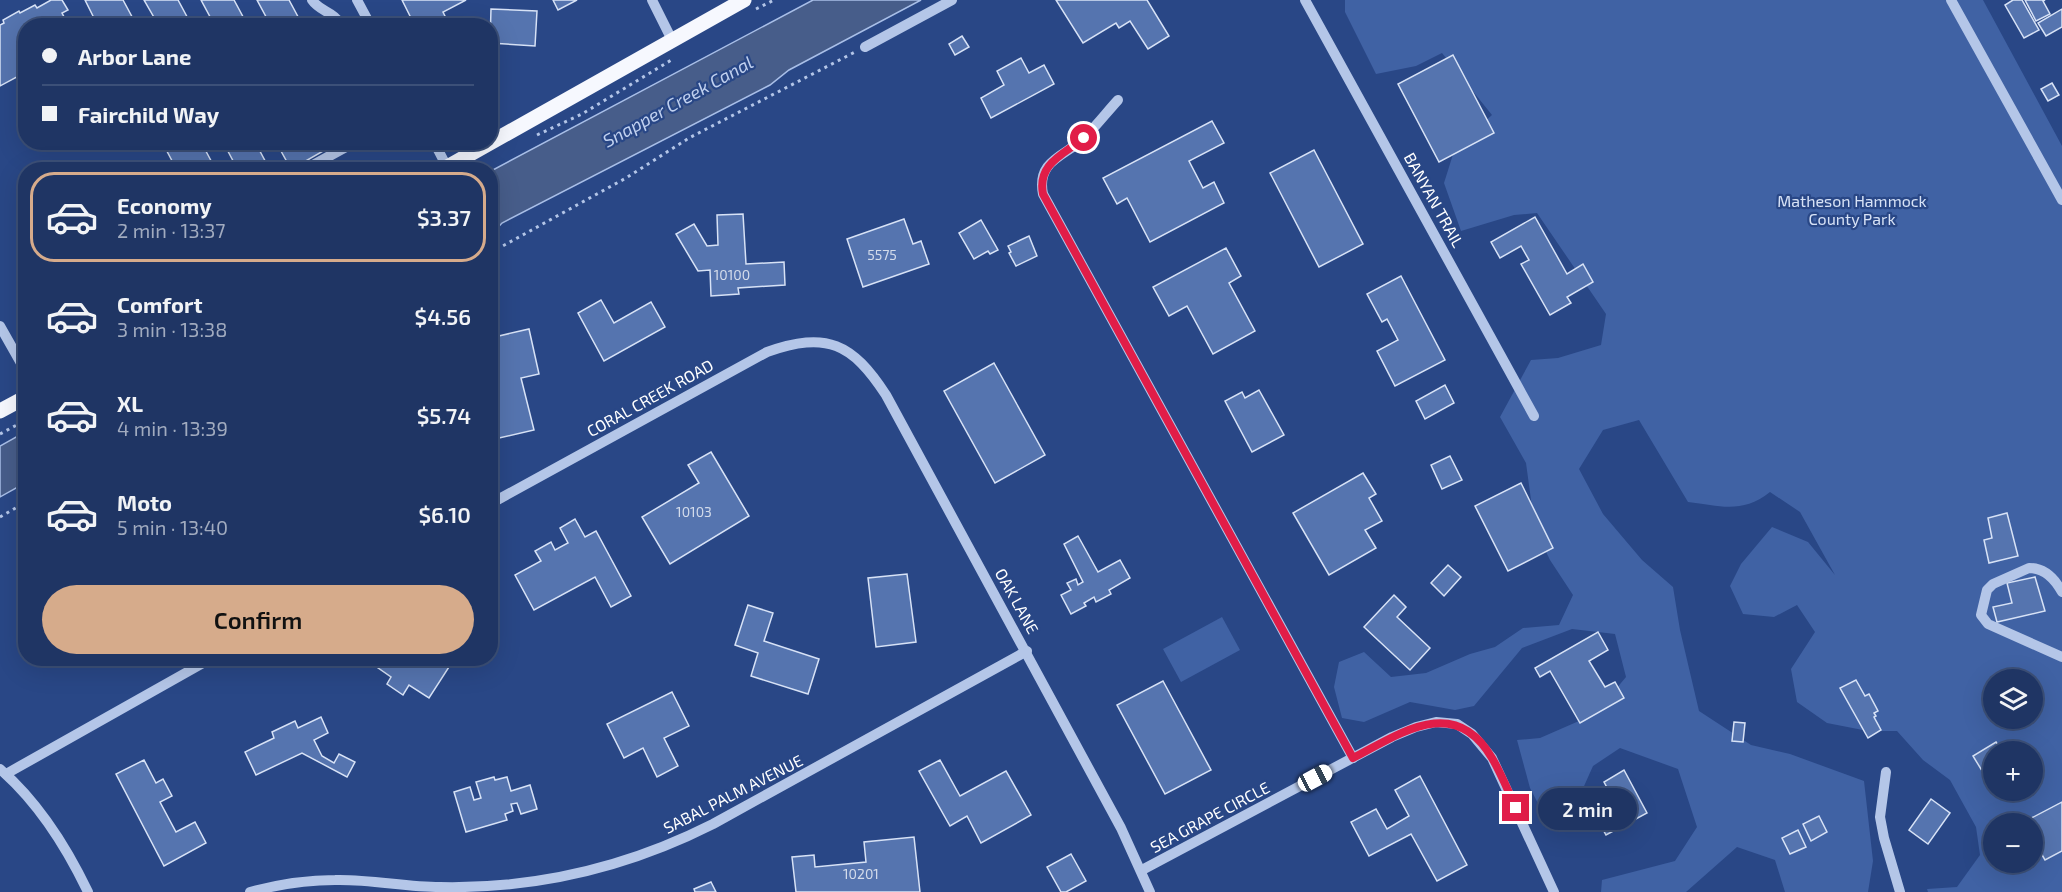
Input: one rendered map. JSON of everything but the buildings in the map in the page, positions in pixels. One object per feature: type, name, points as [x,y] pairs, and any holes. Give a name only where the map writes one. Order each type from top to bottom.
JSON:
[{"type":"main road","points":[[498,138],[744,0]]},
{"type":"main road","points":[[455,162],[476,150]]},
{"type":"main road","points":[[0,411],[18,401]]},
{"type":"street","points":[[312,0],[337,18]]},
{"type":"street","points":[[357,0],[366,18]]},
{"type":"street","points":[[652,0],[672,40]]},
{"type":"street","points":[[865,47],[952,0]]},
{"type":"street","name":"BANYAN TRAIL","points":[[1305,0],[1534,416]]},
{"type":"street","points":[[1951,0],[2062,200]]},
{"type":"street","points":[[1118,100],[1084,138],[1048,165],[1042,179],[1043,194],[1353,758]]},
{"type":"street","points":[[319,162],[340,150]]},
{"type":"street","points":[[0,326],[18,358]]},
{"type":"street","name":"CORAL CREEK ROAD","points":[[498,500],[767,352],[797,344],[832,344]]},
{"type":"street","name":"OAK LANE","points":[[832,344],[842,347],[853,356],[876,380],[886,395],[1027,651],[1142,870],[1150,892]]},
{"type":"street","points":[[2062,592],[2056,581],[2047,573],[2029,568],[1993,584],[1987,590],[1981,615],[1988,624],[2062,657]]},
{"type":"street","name":"SABAL PALM AVENUE","points":[[250,892],[335,880],[418,886],[492,886],[579,873],[625,861],[687,837],[713,824],[1027,651]]},
{"type":"street","points":[[88,892],[55,832],[28,797],[3,771],[197,666]]},
{"type":"street","name":"SEA GRAPE CIRCLE","points":[[1142,870],[1353,758],[1416,727],[1436,722],[1457,724],[1472,734],[1492,758],[1554,892]]},
{"type":"street","points":[[1886,772],[1880,817],[1899,892]]},
{"type":"path","points":[[498,249],[626,178],[689,138],[865,47]]},
{"type":"path","points":[[0,434],[18,424]]},
{"type":"path","points":[[0,517],[18,507]]},
{"type":"green space","name":"Matheson Hammock County Park","points":[[1345,0],[1983,0],[2062,146],[2062,892],[1928,892],[1927,889],[1957,887],[1980,855],[1976,827],[1950,780],[1923,760],[1897,731],[1868,731],[1827,723],[1797,702],[1791,669],[1815,632],[1797,605],[1774,617],[1743,614],[1730,586],[1741,564],[1772,527],[1808,542],[1835,575],[1800,512],[1770,492],[1760,499],[1740,506],[1688,502],[1639,420],[1603,430],[1579,469],[1603,514],[1642,560],[1673,587],[1680,630],[1699,711],[1751,745],[1790,754],[1864,781],[1873,861],[1868,892],[1785,892],[1775,860],[1737,847],[1686,892],[1601,892],[1602,880],[1675,861],[1697,827],[1678,769],[1620,748],[1593,766],[1572,813],[1545,817],[1530,788],[1517,740],[1540,738],[1595,714],[1626,677],[1615,634],[1572,629],[1522,648],[1474,706],[1455,710],[1410,702],[1364,722],[1342,718],[1334,687],[1339,662],[1364,652],[1391,677],[1426,673],[1470,654],[1495,647],[1523,628],[1559,625],[1573,595],[1550,560],[1535,529],[1526,463],[1500,417],[1531,360],[1558,358],[1601,345],[1606,314],[1537,213],[1514,215],[1461,231],[1444,183],[1455,148],[1492,115],[1442,53],[1416,66],[1376,74],[1345,12]]},
{"type":"green space","points":[[1222,617],[1240,650],[1181,682],[1163,649]]},
{"type":"water","name":"Snapper Creek Canal","points":[[813,0],[921,0],[789,70],[770,85],[502,223],[498,227],[498,167]]},
{"type":"water","points":[[18,436],[18,487],[0,497],[0,446]]},
{"type":"route","points":[[1084,138],[1048,165],[1042,179],[1043,194],[1353,758],[1416,727],[1436,722],[1457,724],[1472,734],[1487,750],[1516,808]]}]
